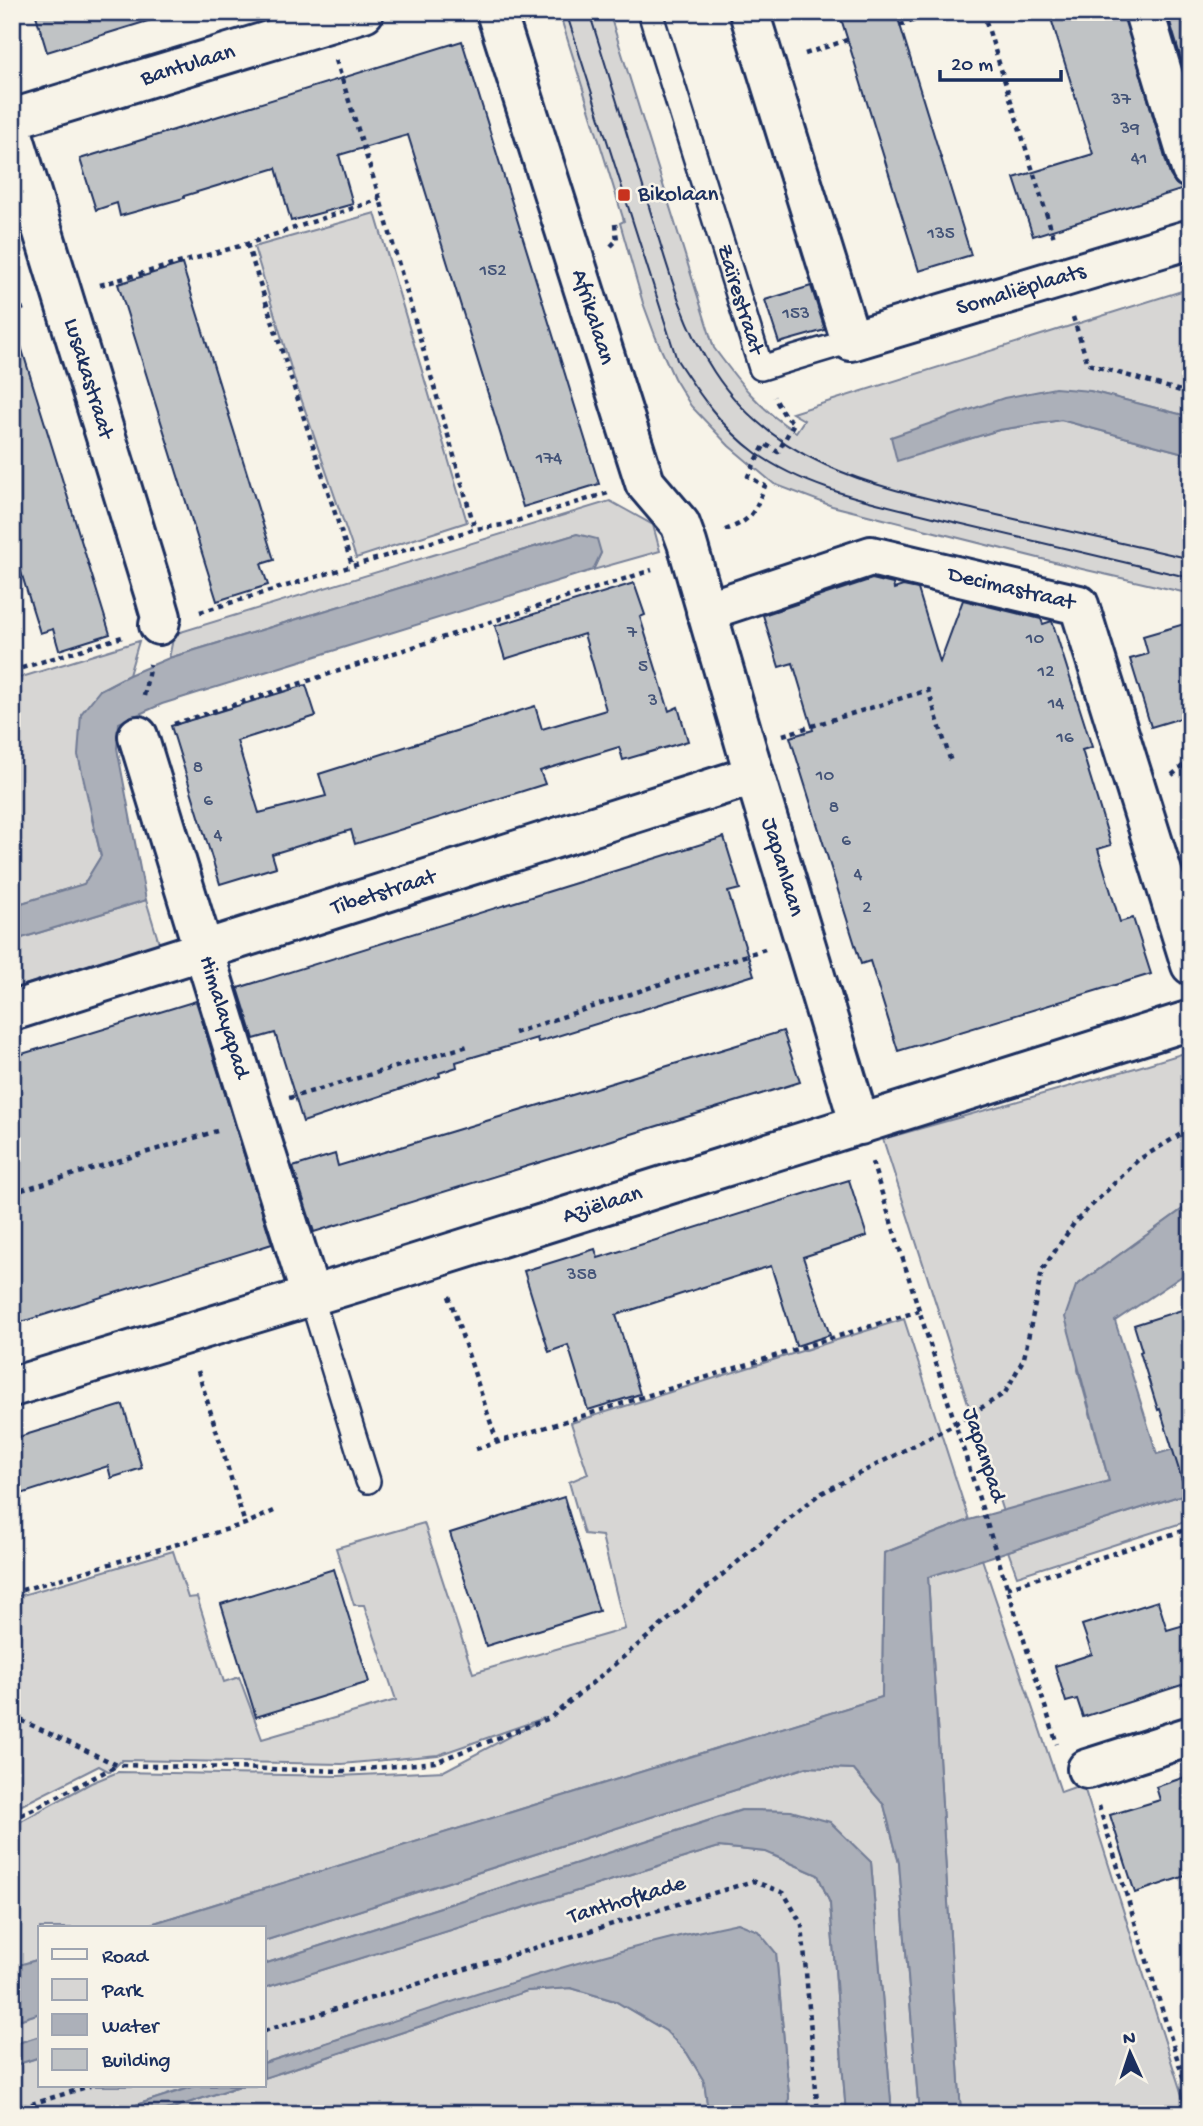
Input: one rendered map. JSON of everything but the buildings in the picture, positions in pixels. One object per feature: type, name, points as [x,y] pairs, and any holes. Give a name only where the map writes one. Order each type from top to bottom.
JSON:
[{"type":"street","name":"Bantulaan","points":[[12,119],[364,12]]},
{"type":"street","name":"Afrikalaan","points":[[496,12],[645,483],[680,524],[706,611]]},
{"type":"street","points":[[749,12],[851,341]]},
{"type":"street","points":[[1144,12],[1191,169]]},
{"type":"street","name":"Lusakastraat","points":[[12,131],[154,593],[161,617],[159,625]]},
{"type":"street","name":"Somaliëplaats","points":[[851,341],[1191,239]]},
{"type":"street","name":"Decimastraat","points":[[706,611],[871,556],[1079,605],[1191,965]]},
{"type":"street","name":"Japanlaan","points":[[706,611],[860,1125]]},
{"type":"street","name":"Himalayapad","points":[[138,736],[253,1114],[312,1296]]},
{"type":"street","name":"Tibetstraat","points":[[12,1011],[204,950],[750,761]]},
{"type":"street","name":"Aziëlaan","points":[[12,1387],[216,1326],[1191,1020]]},
{"type":"street","points":[[1087,1769],[1191,1737]]},
{"type":"lane","name":"Zaïrestraat","points":[[650,12],[761,368],[851,341]]},
{"type":"lane","points":[[312,1296],[368,1481]]},
{"type":"path","points":[[900,25],[940,12]]},
{"type":"path","points":[[983,12],[1088,364],[1191,394]]},
{"type":"path","points":[[325,24],[380,200],[475,529]]},
{"type":"path","points":[[64,295],[247,244],[380,200]]},
{"type":"path","points":[[247,244],[352,565]]},
{"type":"path","points":[[138,736],[670,564],[667,548],[737,526],[752,516],[765,486],[748,476],[765,444],[778,452],[794,423],[779,409],[761,368]]},
{"type":"path","points":[[12,671],[352,565],[645,483]]},
{"type":"path","points":[[144,698],[150,662]]},
{"type":"path","points":[[750,761],[928,690],[951,762]]},
{"type":"path","points":[[514,1033],[803,936]]},
{"type":"path","points":[[12,1194],[468,1046]]},
{"type":"path","name":"Japanpad","points":[[860,1125],[1066,1775],[1087,1769]]},
{"type":"path","points":[[12,1716],[117,1765],[345,1771],[435,1762],[550,1718],[818,1495],[955,1424],[1006,1393],[1024,1359],[1042,1270],[1075,1222],[1138,1160],[1191,1128]]},
{"type":"path","points":[[447,1292],[497,1442]]},
{"type":"path","points":[[476,1449],[919,1311]]},
{"type":"path","points":[[216,1326],[221,1359],[196,1366],[245,1524]]},
{"type":"path","points":[[12,1593],[245,1524],[274,1511]]},
{"type":"path","points":[[1007,1588],[1191,1528]]},
{"type":"path","points":[[12,1820],[117,1765]]},
{"type":"path","points":[[1087,1769],[1191,2103]]},
{"type":"path","name":"Tanthofkade","points":[[266,2030],[753,1881],[783,1893],[802,1925],[818,2114]]},
{"type":"path","points":[[12,2110],[84,2088]]},
{"type":"green space","points":[[559,12],[609,12],[714,348],[761,405],[796,432],[804,420],[792,413],[1191,288],[1191,417],[1090,391],[897,460],[999,430],[1061,420],[1191,455],[1191,594],[832,506],[774,484],[729,446],[691,406],[674,378],[656,338],[620,223],[624,221]]},
{"type":"green space","points":[[375,213],[467,522],[356,558],[294,378],[254,247]]},
{"type":"green space","points":[[610,501],[653,525],[660,551],[593,570],[601,553],[577,534],[169,658],[174,634]]},
{"type":"green space","points":[[139,641],[129,675],[100,690],[92,820],[101,856],[84,884],[12,906],[12,680]]},
{"type":"green space","points":[[146,900],[159,943],[12,989],[12,941]]},
{"type":"green space","points":[[1191,1051],[1191,1203],[1076,1286],[1078,1370],[1109,1481],[1003,1512],[883,1139]]},
{"type":"green space","points":[[904,1319],[969,1520],[884,1553],[882,1697],[144,1926],[38,1926],[38,1960],[12,1967],[12,1826],[91,1783],[118,1772],[339,1776],[444,1771],[544,1718],[438,1755],[342,1764],[122,1760],[110,1772],[99,1766],[12,1810],[12,1598],[173,1551],[188,1598],[197,1597],[224,1682],[239,1677],[262,1739],[396,1700],[364,1605],[354,1605],[336,1548],[424,1523],[473,1673],[625,1629],[602,1536],[584,1534],[569,1482],[588,1474],[571,1423]]},
{"type":"green space","points":[[1191,1492],[1191,1520],[1017,1576],[1008,1551]]},
{"type":"green space","points":[[982,1559],[1061,1792],[1083,1784],[1188,2114],[961,2114],[928,1577]]},
{"type":"green space","points":[[807,1767],[853,1769],[884,1805],[899,1863],[919,2114],[892,2114],[871,1862],[791,1811],[741,1810],[266,1963],[266,1940]]},
{"type":"green space","points":[[719,1847],[765,1852],[818,1875],[830,1903],[846,2114],[788,2114],[789,2096],[776,1953],[695,1932],[543,1974],[266,2062],[266,1987]]},
{"type":"green space","points":[[571,1988],[615,2001],[666,2031],[687,2053],[704,2081],[707,2114],[154,2114],[234,2088],[266,2088],[266,2077],[527,1991]]},
{"type":"green space","points":[[38,2014],[38,2037],[12,2045],[12,2022]]},
{"type":"green space","points":[[38,2058],[38,2088],[189,2088],[108,2114],[12,2114],[12,2066]]},
{"type":"water","points":[[1055,388],[1090,391],[1191,417],[1191,455],[1061,420],[999,430],[897,461],[891,437],[1004,398]]},
{"type":"water","points":[[577,534],[597,539],[601,553],[593,570],[162,704],[119,723],[117,748],[146,900],[12,941],[12,906],[84,884],[101,856],[78,755],[81,714],[100,690],[169,658]]},
{"type":"water","points":[[1191,1203],[1191,1270],[1115,1321],[1157,1454],[1191,1444],[1191,1492],[928,1577],[961,2114],[919,2114],[899,1863],[884,1805],[853,1769],[807,1767],[266,1940],[266,1926],[144,1926],[882,1697],[884,1553],[969,1520],[1109,1481],[1065,1317],[1076,1286]]},
{"type":"water","points":[[742,1810],[791,1811],[830,1822],[871,1862],[892,2114],[846,2114],[830,1903],[818,1875],[766,1852],[719,1847],[266,1987],[266,1963]]},
{"type":"water","points":[[738,1923],[758,1931],[776,1953],[789,2096],[788,2114],[707,2114],[704,2081],[687,2053],[666,2031],[615,2001],[571,1988],[527,1991],[266,2077],[266,2062],[441,2005],[678,1936]]},
{"type":"water","points":[[38,1960],[38,2014],[12,2022],[12,1967]]},
{"type":"water","points":[[38,2037],[38,2058],[12,2066],[12,2045]]},
{"type":"water","points":[[189,2088],[234,2088],[154,2114],[108,2114]]},
{"type":"tram line","points":[[566,12],[677,360],[712,410],[744,444],[799,477],[845,494],[1191,578]]},
{"type":"tram line","points":[[589,12],[684,314],[714,372],[740,405],[769,432],[836,470],[873,483],[950,504],[1191,559]]},
{"type":"place","name":"Bikolaan","points":[[624,195]]}]
